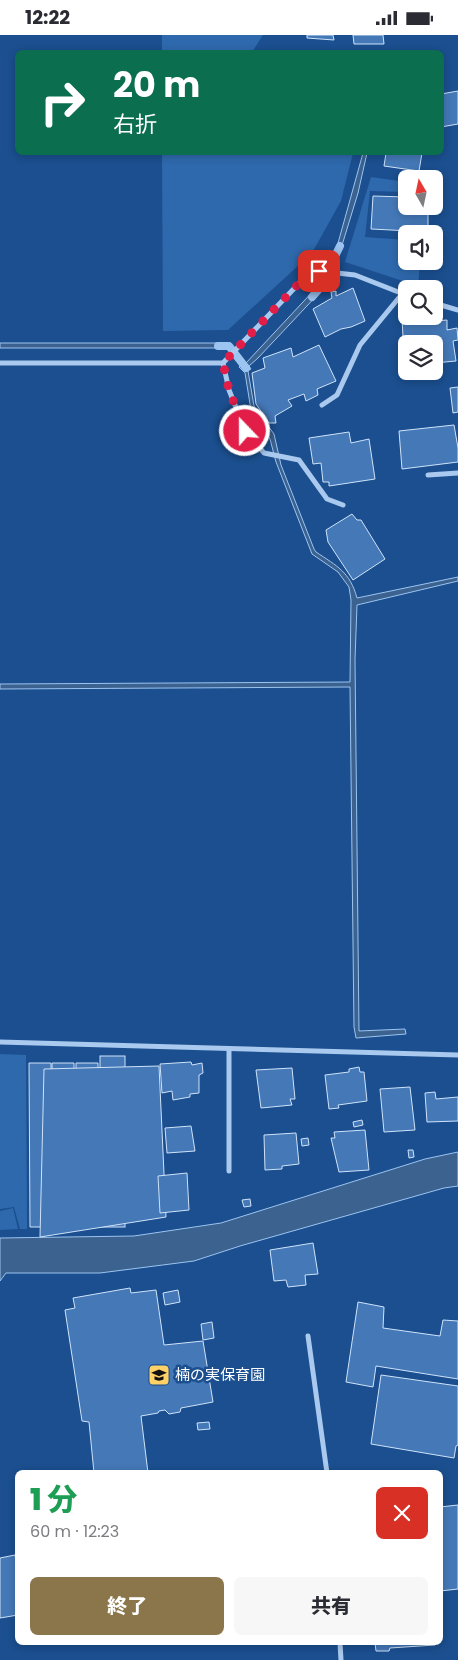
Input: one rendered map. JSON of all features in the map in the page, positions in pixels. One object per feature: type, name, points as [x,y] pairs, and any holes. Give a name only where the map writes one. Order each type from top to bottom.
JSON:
[{"type":"street","points":[[0,363],[223,363],[306,276],[319,271],[355,275],[398,293]]},
{"type":"street","points":[[322,405],[337,395],[360,345],[398,302]]},
{"type":"street","points":[[443,306],[458,310]]},
{"type":"street","points":[[223,363],[229,390],[245,431],[264,453],[299,459],[327,499],[343,505]]},
{"type":"street","points":[[428,475],[458,473]]},
{"type":"street","points":[[0,1042],[458,1055]]},
{"type":"street","points":[[229,1049],[229,1171]]},
{"type":"street","points":[[308,1336],[327,1470]]},
{"type":"street","points":[[340,1645],[341,1660]]},
{"type":"shaded area","points":[[162,35],[263,35],[253,50],[162,50]]},
{"type":"shaded area","points":[[162,155],[352,155],[341,201],[312,253],[228,330],[163,331]]},
{"type":"shaded area","points":[[362,155],[367,155],[358,193],[339,255],[335,254]]},
{"type":"shaded area","points":[[371,177],[398,181],[398,192],[370,191],[365,237],[398,239],[398,270],[419,270],[418,280],[400,280],[345,262]]},
{"type":"shaded area","points":[[317,287],[321,291],[249,366],[251,369],[248,371],[254,406],[274,434],[281,465],[314,549],[342,571],[351,582],[357,598],[458,577],[458,581],[357,605],[355,659],[359,1031],[405,1029],[406,1034],[356,1038],[354,1027],[350,687],[0,689],[0,684],[350,682],[351,600],[349,587],[338,572],[312,554],[276,462],[270,439],[251,410],[245,373],[239,367],[244,361],[246,363]]},
{"type":"shaded area","points":[[0,343],[231,343],[227,348],[0,348]]},
{"type":"shaded area","points":[[0,1054],[26,1055],[27,1229],[20,1229],[14,1207],[0,1209]]},
{"type":"shaded area","points":[[458,1152],[458,1186],[444,1188],[240,1246],[194,1261],[100,1273],[6,1273],[0,1281],[0,1238],[134,1236],[221,1223],[425,1159]]},
{"type":"shaded area","points":[[13,1208],[18,1229],[0,1230],[0,1211]]},
{"type":"building","points":[[307,35],[333,35],[334,40],[307,38]]},
{"type":"building","points":[[353,35],[383,35],[384,44],[354,44]]},
{"type":"building","points":[[458,91],[458,124],[444,126],[444,93]]},
{"type":"building","points":[[386,155],[422,155],[419,170],[384,166]]},
{"type":"building","points":[[373,196],[398,197],[398,215],[428,215],[428,225],[398,225],[398,230],[371,229]]},
{"type":"building","points":[[353,288],[365,321],[325,337],[313,309],[332,298],[331,292],[336,291],[336,296]]},
{"type":"building","points":[[443,320],[447,320],[447,330],[457,328],[458,340],[453,341],[456,361],[443,362],[443,335],[403,335],[402,325],[443,325]]},
{"type":"building","points":[[319,345],[336,381],[317,389],[318,395],[306,401],[304,394],[288,400],[292,406],[275,416],[276,423],[269,423],[256,404],[252,373],[265,368],[263,358],[291,348],[293,357]]},
{"type":"building","points":[[458,387],[458,412],[453,413],[450,388]]},
{"type":"building","points":[[454,425],[458,448],[458,462],[402,469],[399,431]]},
{"type":"building","points":[[349,432],[351,443],[369,439],[375,479],[329,486],[329,482],[323,482],[321,463],[313,464],[309,438]]},
{"type":"building","points":[[352,514],[357,520],[361,520],[385,559],[353,580],[328,542],[326,530]]},
{"type":"building","points":[[100,1056],[125,1056],[125,1227],[100,1227]]},
{"type":"building","points":[[191,1062],[192,1065],[202,1063],[203,1073],[199,1075],[199,1093],[190,1094],[190,1097],[173,1100],[172,1091],[162,1093],[160,1064]]},
{"type":"building","points":[[29,1063],[51,1063],[52,1227],[30,1227]]},
{"type":"building","points":[[52,1063],[74,1063],[75,1227],[53,1227]]},
{"type":"building","points":[[76,1063],[98,1063],[99,1227],[77,1227]]},
{"type":"building","points":[[159,1066],[166,1217],[40,1237],[44,1069]]},
{"type":"building","points":[[359,1067],[360,1072],[364,1072],[367,1101],[338,1105],[339,1108],[329,1109],[325,1075],[349,1072],[349,1069]]},
{"type":"building","points":[[292,1068],[295,1099],[290,1099],[292,1105],[261,1108],[256,1070]]},
{"type":"building","points":[[410,1087],[415,1130],[384,1132],[380,1089]]},
{"type":"building","points":[[435,1092],[436,1099],[458,1097],[458,1121],[427,1122],[425,1093]]},
{"type":"building","points":[[362,1120],[363,1125],[354,1127],[353,1122]]},
{"type":"building","points":[[191,1126],[195,1151],[167,1153],[165,1128]]},
{"type":"building","points":[[365,1130],[369,1170],[339,1172],[331,1138],[335,1138],[334,1132]]},
{"type":"building","points":[[296,1133],[299,1164],[282,1166],[282,1169],[265,1170],[264,1135]]},
{"type":"building","points":[[308,1138],[309,1145],[302,1146],[301,1139]]},
{"type":"building","points":[[408,1150],[413,1150],[414,1157],[409,1158]]},
{"type":"building","points":[[187,1173],[189,1210],[160,1213],[158,1176]]},
{"type":"building","points":[[250,1199],[251,1206],[244,1207],[242,1200]]},
{"type":"building","points":[[313,1243],[318,1274],[305,1275],[306,1285],[288,1287],[286,1280],[274,1281],[270,1250]]},
{"type":"building","points":[[130,1288],[131,1293],[156,1290],[164,1345],[203,1341],[213,1402],[181,1408],[180,1412],[169,1414],[165,1410],[141,1416],[148,1470],[94,1470],[89,1422],[82,1421],[65,1310],[75,1308],[73,1298]]},
{"type":"building","points":[[178,1290],[180,1302],[165,1305],[163,1293]]},
{"type":"building","points":[[358,1302],[384,1307],[383,1328],[440,1336],[443,1320],[458,1321],[458,1379],[376,1366],[373,1387],[346,1382]]},
{"type":"building","points":[[212,1322],[214,1338],[203,1340],[201,1324]]},
{"type":"building","points":[[381,1375],[458,1386],[458,1445],[456,1446],[454,1458],[371,1444]]},
{"type":"building","points":[[209,1422],[210,1429],[198,1430],[197,1423]]},
{"type":"building","points":[[458,1505],[458,1589],[443,1591],[443,1507]]},
{"type":"building","points":[[15,1555],[15,1616],[0,1618],[0,1558]]},
{"type":"building","points":[[375,1645],[435,1645],[390,1648],[389,1651],[376,1651]]},
{"type":"waterway","points":[[312,297],[319,289],[340,246]]},
{"type":"waterway","points":[[218,346],[229,346],[246,368]]},
{"type":"place","name":"楠の実保育園","points":[[159,1375]]},
{"type":"route","points":[[245,431],[229,390],[223,363],[306,276],[319,271]]}]
